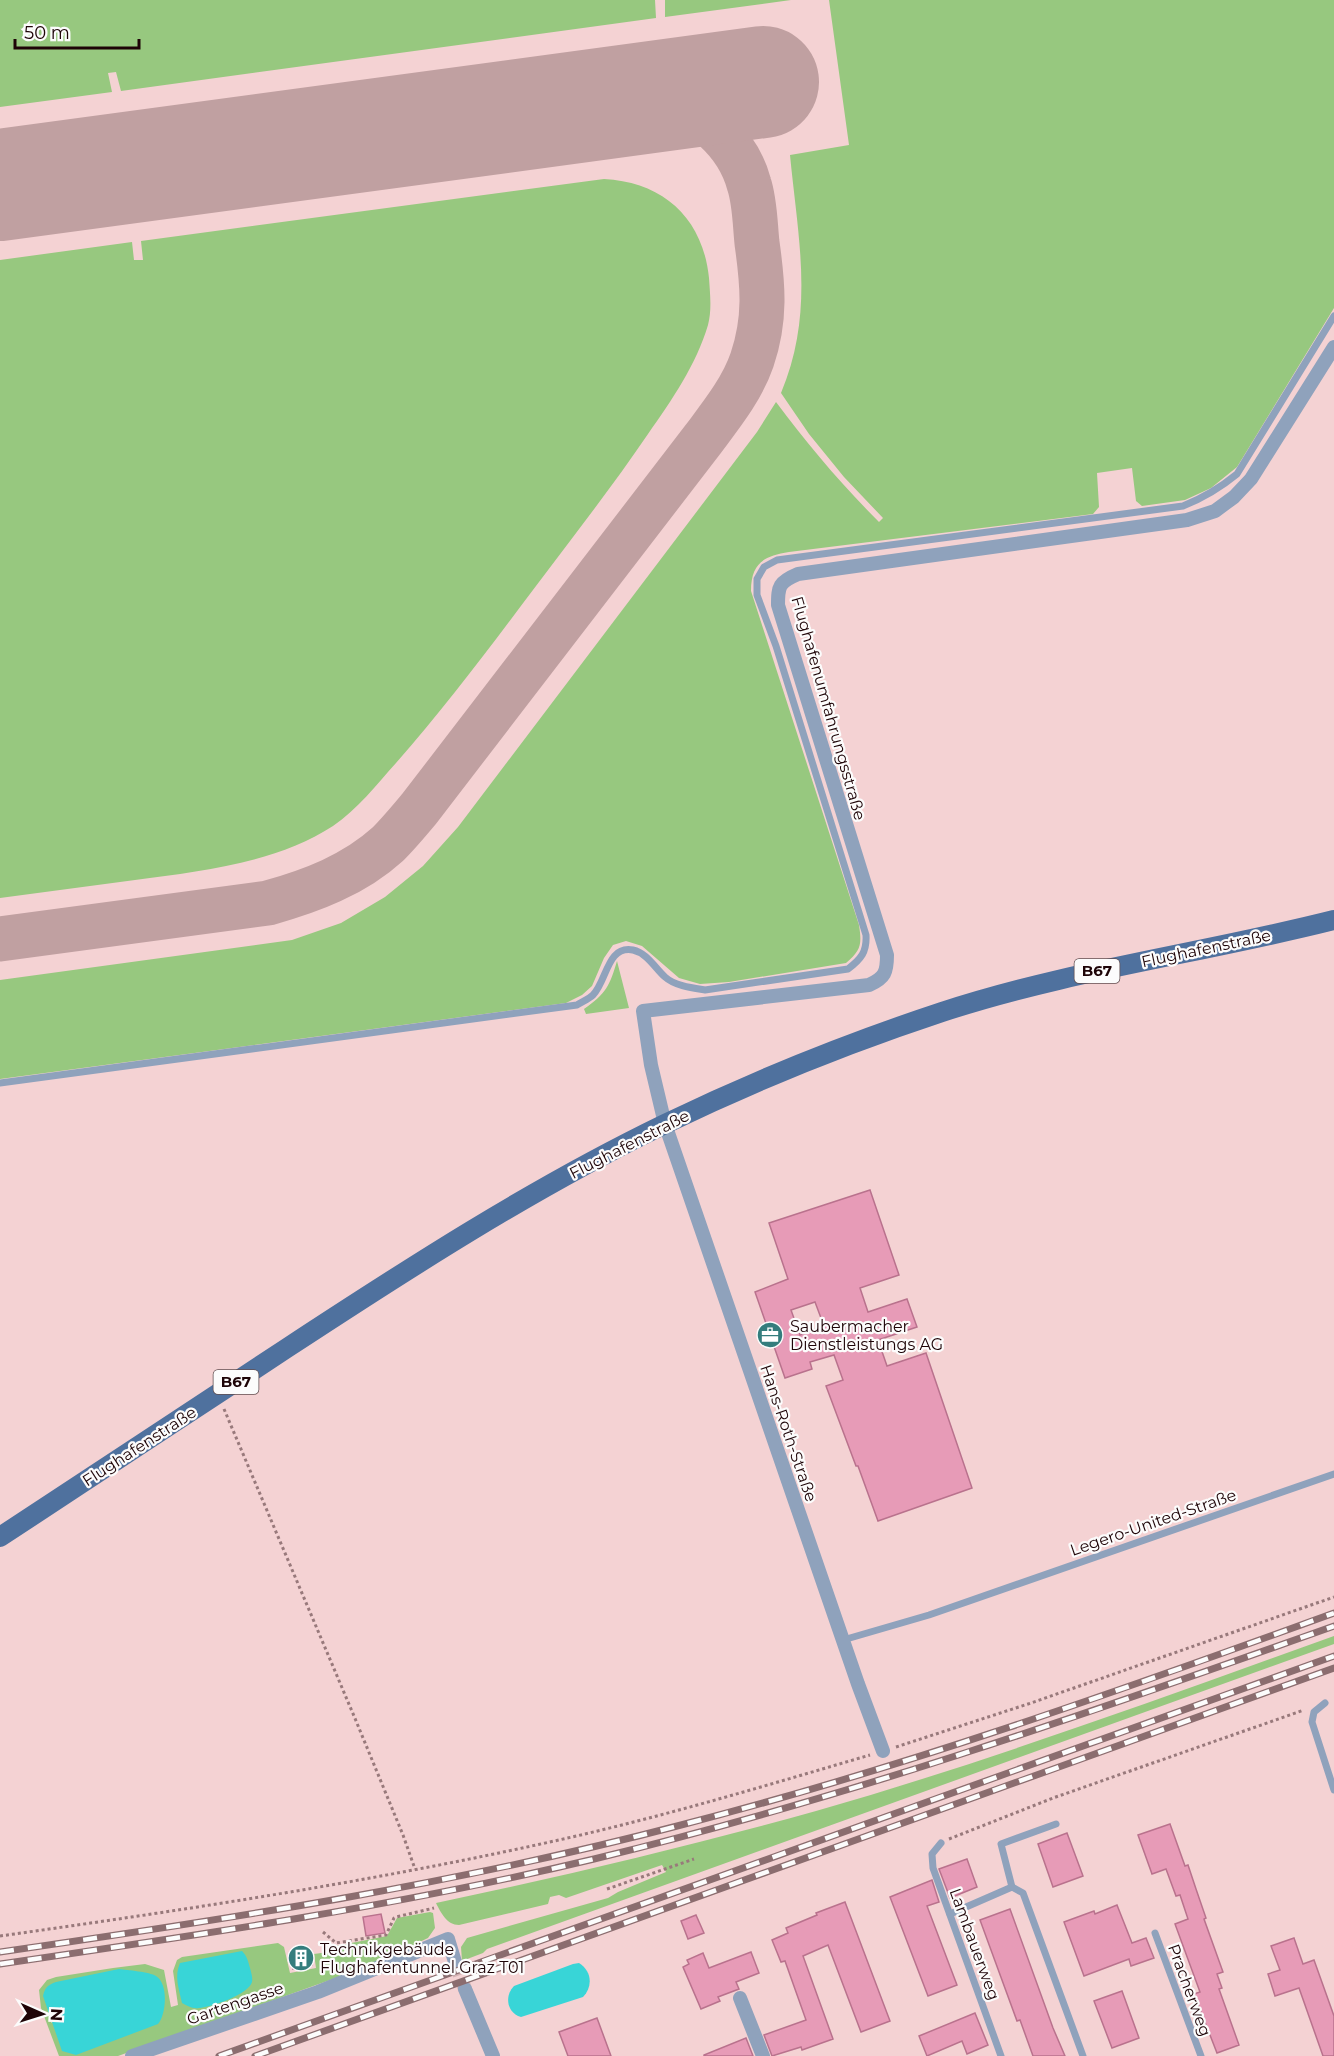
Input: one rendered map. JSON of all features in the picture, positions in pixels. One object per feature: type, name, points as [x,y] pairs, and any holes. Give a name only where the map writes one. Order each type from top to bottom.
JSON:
[{"type":"main road","name":"Flughafenstraße","points":[[0,1537],[425,1258],[537,1192],[665,1124],[810,1061],[971,1003],[1081,974],[1334,920]]},
{"type":"street","name":"Flughafenumfahrungsstraße","points":[[665,1124],[651,1065],[643,1011],[869,985],[881,980],[887,972],[887,955],[778,605],[778,590],[784,580],[798,574],[1187,520],[1215,511],[1234,497],[1251,479],[1334,347]]},
{"type":"street","name":"Hans-Roth-Straße","points":[[665,1124],[843,1640],[884,1751]]},
{"type":"street","name":"Gartengasse","points":[[132,2056],[318,1992],[448,1939],[455,1962]]},
{"type":"street","points":[[465,1989],[493,2056]]},
{"type":"street","points":[[740,1998],[763,2056]]},
{"type":"lane","points":[[0,1083],[577,1005],[593,995],[605,976],[612,956],[622,951],[632,950],[642,954],[667,979],[687,987],[705,990],[848,969],[861,959],[867,948],[866,935],[776,646],[757,595],[757,579],[764,567],[777,560],[1183,506],[1200,499],[1222,487],[1237,474],[1334,316]]},
{"type":"lane","points":[[622,951],[625,959]]},
{"type":"lane","name":"Legero-United-Straße","points":[[843,1640],[928,1615],[1334,1474]]},
{"type":"lane","points":[[1324,1703],[1314,1712],[1312,1722],[1334,1790]]},
{"type":"lane","points":[[1056,1824],[1001,1844],[1012,1887],[1023,1893],[1083,2056]]},
{"type":"lane","name":"Lambauerweg","points":[[940,1843],[932,1854],[932,1861],[1001,2056]]},
{"type":"lane","points":[[950,1914],[1012,1887]]},
{"type":"lane","name":"Pracherweg","points":[[1155,1933],[1201,2056]]},
{"type":"path","points":[[218,1394],[403,1834],[415,1869]]},
{"type":"path","points":[[0,1936],[281,1894],[573,1837],[652,1817],[884,1751],[1031,1703],[1334,1596]]},
{"type":"path","points":[[940,1843],[1053,1798],[1324,1703]]},
{"type":"path","points":[[607,1889],[694,1859]]},
{"type":"path","points":[[322,1932],[336,1943],[377,1937],[386,1935],[394,1918],[406,1913],[434,1908]]},
{"type":"green space","points":[[0,0],[655,0],[656,18],[121,91],[116,72],[108,73],[112,92],[0,107]]},
{"type":"green space","points":[[665,0],[791,0],[665,17]]},
{"type":"green space","points":[[829,0],[1334,0],[1334,308],[1237,467],[1211,488],[1185,500],[1142,506],[1136,501],[1132,468],[1097,473],[1099,507],[1093,514],[789,552],[766,559],[756,567],[751,591],[859,925],[859,947],[846,963],[729,982],[700,984],[679,978],[642,946],[626,941],[613,945],[604,958],[592,986],[582,995],[566,1003],[0,1079],[0,980],[292,940],[341,923],[385,897],[423,866],[458,827],[757,432],[776,402],[851,493],[879,522],[883,518],[844,477],[809,434],[781,393],[798,334],[801,304],[800,246],[790,155],[849,145]]},
{"type":"green space","points":[[604,179],[644,187],[662,196],[689,221],[705,257],[709,278],[710,313],[703,340],[682,382],[635,453],[487,651],[415,741],[342,820],[311,839],[287,849],[238,864],[212,869],[0,898],[0,260],[132,242],[134,260],[143,260],[141,241]]},
{"type":"green space","points":[[617,961],[629,1008],[586,1014],[584,1009],[606,988]]},
{"type":"green space","points":[[1334,1636],[1334,1644],[487,1949],[483,1953],[462,1961],[461,1947],[467,1938],[608,1898],[666,1872],[662,1865],[566,1898],[559,1895],[550,1897],[548,1904],[459,1925],[448,1921],[436,1903],[675,1848],[881,1792],[1076,1728]]},
{"type":"green space","points":[[433,1913],[435,1928],[428,1938],[369,1966],[118,2056],[59,2056],[41,2008],[39,1990],[47,1980],[145,1964],[164,1970],[171,2007],[178,2005],[173,1971],[177,1960],[182,1957],[278,1943],[284,1947],[290,1973],[316,1968],[314,1954],[336,1951],[336,1946],[387,1936],[397,1918]]},
{"type":"water","points":[[242,1951],[248,1961],[252,1979],[249,1987],[229,1999],[205,2007],[194,2008],[182,2003],[177,1978],[180,1963]]},
{"type":"water","points":[[579,1963],[587,1970],[590,1979],[590,1984],[583,1997],[521,2017],[510,2008],[508,1999],[514,1986]]},
{"type":"water","points":[[119,1969],[149,1973],[160,1980],[165,2000],[161,2020],[158,2024],[76,2055],[62,2051],[43,1996],[46,1988],[56,1982]]},
{"type":"building","points":[[870,1190],[899,1275],[860,1288],[868,1312],[907,1299],[917,1327],[878,1340],[887,1366],[926,1353],[972,1488],[878,1521],[826,1386],[843,1380],[834,1355],[810,1362],[812,1369],[785,1378],[755,1292],[788,1279],[769,1223]],"holes":[[[815,1302],[824,1326],[800,1335],[791,1310]]]},
{"type":"building","points":[[1170,1824],[1185,1866],[1188,1865],[1223,1972],[1217,1974],[1222,1988],[1219,1989],[1239,2045],[1217,2053],[1194,1994],[1200,1992],[1175,1924],[1188,1919],[1180,1895],[1176,1896],[1166,1869],[1152,1874],[1138,1835]]},
{"type":"building","points":[[1067,1833],[1083,1876],[1053,1887],[1038,1844]]},
{"type":"building","points":[[967,1859],[977,1887],[950,1898],[939,1869]]},
{"type":"building","points":[[932,1880],[939,1902],[927,1906],[957,1985],[928,1996],[890,1897]]},
{"type":"building","points":[[845,1902],[890,2021],[861,2032],[828,1945],[803,1956],[833,2039],[802,2050],[801,2047],[772,2056],[764,2035],[806,2020],[785,1961],[781,1962],[772,1940],[788,1933],[786,1928]]},
{"type":"building","points":[[1117,1905],[1132,1943],[1146,1938],[1154,1958],[1131,1966],[1129,1959],[1084,1976],[1064,1922],[1094,1911],[1095,1914]]},
{"type":"building","points":[[1010,1909],[1065,2056],[1033,2056],[1020,2020],[1017,2021],[980,1920]]},
{"type":"building","points":[[381,1914],[385,1933],[366,1936],[363,1917]]},
{"type":"building","points":[[696,1915],[704,1933],[688,1939],[681,1921]]},
{"type":"building","points":[[1294,1938],[1303,1964],[1314,1960],[1334,2016],[1334,2056],[1323,2056],[1299,1988],[1275,1996],[1268,1974],[1280,1970],[1271,1946]]},
{"type":"building","name":"Technikgebäude Flughafentunnel Graz T01","points":[[308,1948],[312,1965],[293,1969],[290,1952]]},
{"type":"building","points":[[751,1952],[759,1973],[736,1982],[739,1989],[718,1997],[720,2001],[701,2009],[683,1967],[689,1964],[687,1960],[703,1953],[709,1968]]},
{"type":"building","points":[[1122,1991],[1139,2038],[1112,2048],[1094,2001]]},
{"type":"building","points":[[975,2013],[988,2045],[967,2054],[962,2041],[927,2056],[919,2036]]},
{"type":"building","points":[[597,2018],[611,2056],[568,2056],[559,2032]]},
{"type":"building","points":[[746,2038],[753,2056],[704,2056],[704,2055]]},
{"type":"taxiway","points":[[0,939],[268,903],[331,881],[375,855],[392,840],[419,809],[718,420],[748,371],[760,330],[761,273],[754,206],[749,184],[736,155],[715,130],[703,120],[689,111],[659,101],[622,101]]},
{"type":"runway","points":[[0,185],[763,82]]},
{"type":"tunnel","points":[[455,1962],[465,1989]]},
{"type":"railway","points":[[0,1952],[172,1927],[342,1898],[512,1865],[681,1825],[846,1779],[1010,1727],[1334,1613]]},
{"type":"railway","points":[[0,1964],[372,1905],[594,1859],[782,1809],[875,1781],[1151,1691],[1334,1626]]},
{"type":"railway","points":[[219,2056],[1334,1656]]},
{"type":"railway","points":[[255,2056],[1334,1668]]},
{"type":"place","name":"Saubermacher Dienstleistungs AG","points":[[770,1335]]},
{"type":"place","name":"Technikgebäude Flughafentunnel Graz T01","points":[[301,1958]]}]
